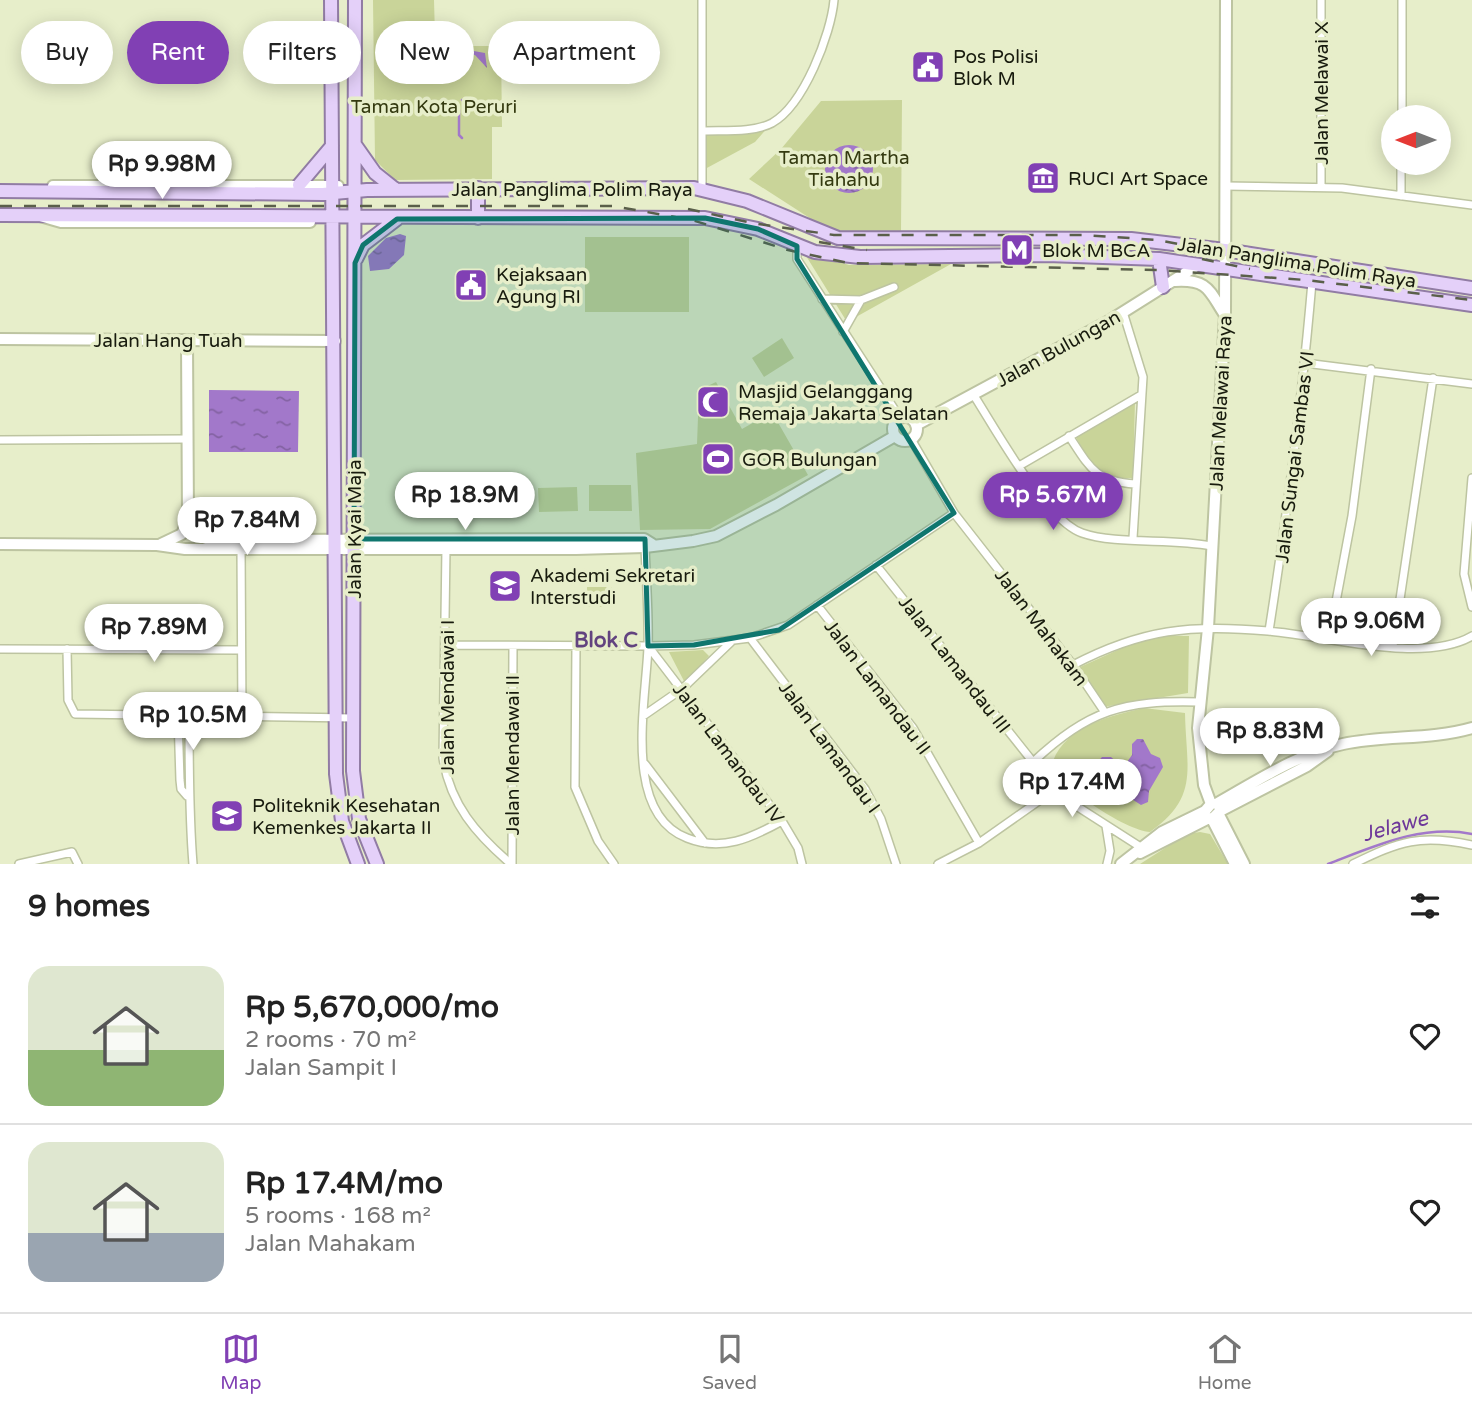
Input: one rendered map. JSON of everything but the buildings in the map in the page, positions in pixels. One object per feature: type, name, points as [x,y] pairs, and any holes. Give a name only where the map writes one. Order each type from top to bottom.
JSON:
[{"type":"main road","name":"Jalan Kyai Maja","points":[[331,0],[336,774],[342,821],[358,864]]},
{"type":"main road","name":"Jalan Kyai Maja","points":[[355,0],[353,772],[359,819],[377,864]]},
{"type":"main road","points":[[355,142],[374,173],[395,189]]},
{"type":"main road","points":[[299,185],[332,146]]},
{"type":"main road","points":[[478,188],[478,218]]},
{"type":"main road","name":"Jalan Panglima Polim Raya","points":[[0,191],[52,193],[478,188],[702,189],[747,201],[838,238],[1131,239],[1225,250],[1472,288]]},
{"type":"main road","name":"Jalan Panglima Polim Raya","points":[[0,215],[323,215],[333,218],[397,219],[705,218],[758,229],[815,252],[860,257],[1074,256],[1159,259],[1472,305]]},
{"type":"main road","points":[[355,263],[363,245],[397,219]]},
{"type":"main road","points":[[1074,238],[1074,256]]},
{"type":"main road","points":[[1159,259],[1168,284]]},
{"type":"street","points":[[702,0],[702,189]]},
{"type":"street","points":[[702,131],[745,129],[772,122],[792,102],[816,64],[827,39],[834,0]]},
{"type":"street","name":"Jalan Melawai Raya","points":[[1213,812],[1201,767],[1199,702],[1208,628],[1225,315],[1226,0]]},
{"type":"street","name":"Jalan Melawai X","points":[[1321,0],[1321,186]]},
{"type":"street","points":[[1402,0],[1402,105]]},
{"type":"street","points":[[1401,175],[1401,196]]},
{"type":"street","points":[[23,190],[51,186],[299,185],[333,189]]},
{"type":"street","points":[[1226,186],[1321,186],[1472,205]]},
{"type":"street","points":[[797,246],[797,259],[900,418]]},
{"type":"street","name":"Jalan Bulungan","points":[[916,425],[1123,312],[1198,265]]},
{"type":"street","name":"Jalan Sungai Sambas VI","points":[[1269,631],[1291,491],[1306,363],[1312,282]]},
{"type":"street","points":[[1168,284],[1202,283],[1225,315]]},
{"type":"street","points":[[822,299],[861,300],[894,287]]},
{"type":"street","points":[[843,332],[861,300]]},
{"type":"street","points":[[1123,312],[1140,359],[1143,377],[1133,538]]},
{"type":"street","name":"Jalan Hang Tuah","points":[[0,340],[335,341]]},
{"type":"street","points":[[187,341],[188,519],[194,534],[202,540],[241,545]]},
{"type":"street","points":[[1306,363],[1371,369],[1472,384]]},
{"type":"street","points":[[1329,639],[1352,516],[1371,369]]},
{"type":"street","points":[[1393,646],[1433,378]]},
{"type":"street","points":[[973,394],[1019,467],[1069,527],[1100,537],[1211,546]]},
{"type":"street","points":[[1019,467],[1141,395]]},
{"type":"street","points":[[900,418],[909,419],[916,425],[911,439],[902,441],[895,436],[893,426],[900,418]]},
{"type":"street","points":[[354,544],[446,548],[647,543],[716,536],[895,436]]},
{"type":"street","points":[[1069,436],[1091,469],[1100,477],[1113,482],[1135,484]]},
{"type":"street","points":[[0,440],[187,439]]},
{"type":"street","name":"Jalan Mahakam","points":[[911,439],[954,513],[1073,665],[1104,711]]},
{"type":"street","points":[[1472,478],[1465,584],[1472,607]]},
{"type":"street","points":[[446,645],[648,646],[750,638],[779,630],[954,513]]},
{"type":"street","points":[[157,545],[172,542],[182,534],[188,519]]},
{"type":"street","points":[[0,544],[647,543]]},
{"type":"street","points":[[647,543],[648,646],[643,716],[644,763],[649,797],[662,821],[674,833],[706,844],[729,845],[782,821]]},
{"type":"street","points":[[241,545],[242,718]]},
{"type":"street","name":"Jalan Mendawai I","points":[[446,548],[443,758],[447,782],[456,804],[472,825],[511,864]]},
{"type":"street","name":"Jalan Lamandau III","points":[[876,565],[1033,762]]},
{"type":"street","name":"Jalan Lamandau II","points":[[817,605],[913,728],[979,843]]},
{"type":"street","points":[[1073,665],[1140,636],[1208,628],[1269,631],[1425,649],[1463,641],[1472,636]]},
{"type":"street","name":"Jalan Lamandau I","points":[[750,638],[865,789],[881,819],[896,864]]},
{"type":"street","points":[[643,716],[682,690],[731,641]]},
{"type":"street","points":[[576,645],[575,787],[598,841],[614,864]]},
{"type":"street","name":"Jalan Mendawai II","points":[[511,864],[513,646]]},
{"type":"street","name":"Jalan Lamandau IV","points":[[648,646],[782,821],[798,848],[802,864]]},
{"type":"street","points":[[0,649],[241,650]]},
{"type":"street","points":[[67,649],[68,700],[75,714],[352,718]]},
{"type":"street","points":[[1138,852],[1106,825],[1053,791],[1033,762],[1066,733],[1104,711],[1150,702],[1199,702]]},
{"type":"street","points":[[178,717],[181,789],[187,796]]},
{"type":"street","points":[[189,717],[191,782],[187,796],[193,864]]},
{"type":"street","points":[[1121,864],[1138,852],[1172,840],[1303,756],[1333,747],[1422,738],[1472,728]]},
{"type":"street","points":[[644,763],[706,844]]},
{"type":"street","points":[[938,864],[979,843],[1053,791]]},
{"type":"street","points":[[1213,812],[1235,864]]},
{"type":"street","points":[[1213,812],[1244,864]]},
{"type":"street","points":[[1106,825],[1109,838],[1107,864]]},
{"type":"street","points":[[1353,864],[1397,843],[1419,838],[1472,845]]},
{"type":"street","points":[[19,864],[72,852],[78,864]]},
{"type":"highlighted area","points":[[705,218],[758,229],[797,246],[797,259],[954,513],[779,630],[694,645],[648,646],[645,539],[354,539],[355,263],[363,245],[397,219]]},
{"type":"green space","name":"Taman Kota Peruri","points":[[373,0],[434,0],[435,21],[375,21],[375,84],[474,84],[474,46],[488,46],[488,84],[501,84],[502,127],[492,127],[492,179],[395,180],[375,160]]},
{"type":"green space","name":"Taman Martha Tiahahu","points":[[902,100],[901,232],[843,234],[819,224],[749,179],[781,149],[821,101]]},
{"type":"green space","points":[[770,125],[755,142],[705,169],[706,128]]},
{"type":"green space","points":[[585,237],[689,237],[689,312],[585,312]]},
{"type":"green space","points":[[803,251],[849,265],[951,264],[847,322]]},
{"type":"green space","points":[[782,338],[794,358],[764,377],[752,358]]},
{"type":"green space","name":"GOR Bulungan","points":[[716,382],[742,429],[772,412],[808,475],[710,529],[640,530],[636,453],[697,444],[699,390]]},
{"type":"green space","points":[[1135,401],[1133,478],[1112,476],[1097,468],[1075,436]]},
{"type":"green space","points":[[589,485],[631,485],[632,511],[589,511]]},
{"type":"green space","points":[[577,487],[578,511],[539,512],[538,488]]},
{"type":"green space","points":[[268,505],[311,506],[311,528],[268,528]]},
{"type":"green space","points":[[587,587],[612,587],[612,607],[587,607]]},
{"type":"green space","points":[[1189,636],[1188,693],[1103,707],[1078,668],[1142,639]]},
{"type":"green space","points":[[703,650],[709,656],[685,683],[669,652]]},
{"type":"green space","points":[[1144,708],[1185,713],[1188,766],[1187,780],[1177,806],[1150,832],[1125,824],[1093,805],[1066,782],[1053,761],[1068,739],[1091,724]]},
{"type":"green space","points":[[1187,834],[1210,834],[1228,864],[1140,864]]},
{"type":"water","points":[[474,51],[485,53],[487,68]]},
{"type":"water","points":[[849,145],[858,146],[866,152],[872,160],[872,178],[866,186],[858,192],[849,193],[840,192],[832,186],[826,178],[825,169],[826,160],[832,152],[840,146]]},
{"type":"water","points":[[400,234],[406,236],[404,255],[389,269],[370,271],[368,256],[386,238]]},
{"type":"water","points":[[209,390],[299,391],[298,452],[209,452]]},
{"type":"water","points":[[1137,739],[1143,739],[1151,754],[1160,758],[1163,767],[1149,791],[1148,802],[1141,805],[1101,779],[1094,766],[1102,757],[1111,757],[1118,763],[1127,762],[1132,755],[1132,744]]},
{"type":"waterway","points":[[462,100],[469,100]]},
{"type":"waterway","points":[[459,110],[459,135],[462,138]]},
{"type":"waterway","name":"Jelawe","points":[[1328,864],[1417,834],[1472,834]]},
{"type":"railway","points":[[0,206],[613,206],[692,220],[788,250],[848,263],[1157,270],[1306,280],[1472,300]]},
{"type":"railway","points":[[688,209],[752,223],[834,235],[1083,235],[1158,240],[1330,273]]},
{"type":"railway","points":[[819,242],[867,250]]},
{"type":"railway","points":[[1202,259],[1250,269]]},
{"type":"place","name":"Pos Polisi Blok M","points":[[928,67]]},
{"type":"place","name":"RUCI Art Space","points":[[1043,178]]},
{"type":"place","name":"Blok M BCA","points":[[1017,250]]},
{"type":"place","name":"Kejaksaan Agung RI","points":[[471,285]]},
{"type":"place","name":"Masjid Gelanggang Remaja Jakarta Selatan","points":[[713,402]]},
{"type":"place","name":"GOR Bulungan","points":[[718,459]]},
{"type":"place","name":"Akademi Sekretari Interstudi","points":[[505,586]]},
{"type":"place","name":"Politeknik Kesehatan Kemenkes Jakarta II","points":[[227,816]]},
{"type":"district","name":"Blok C","points":[[606,640]]}]
